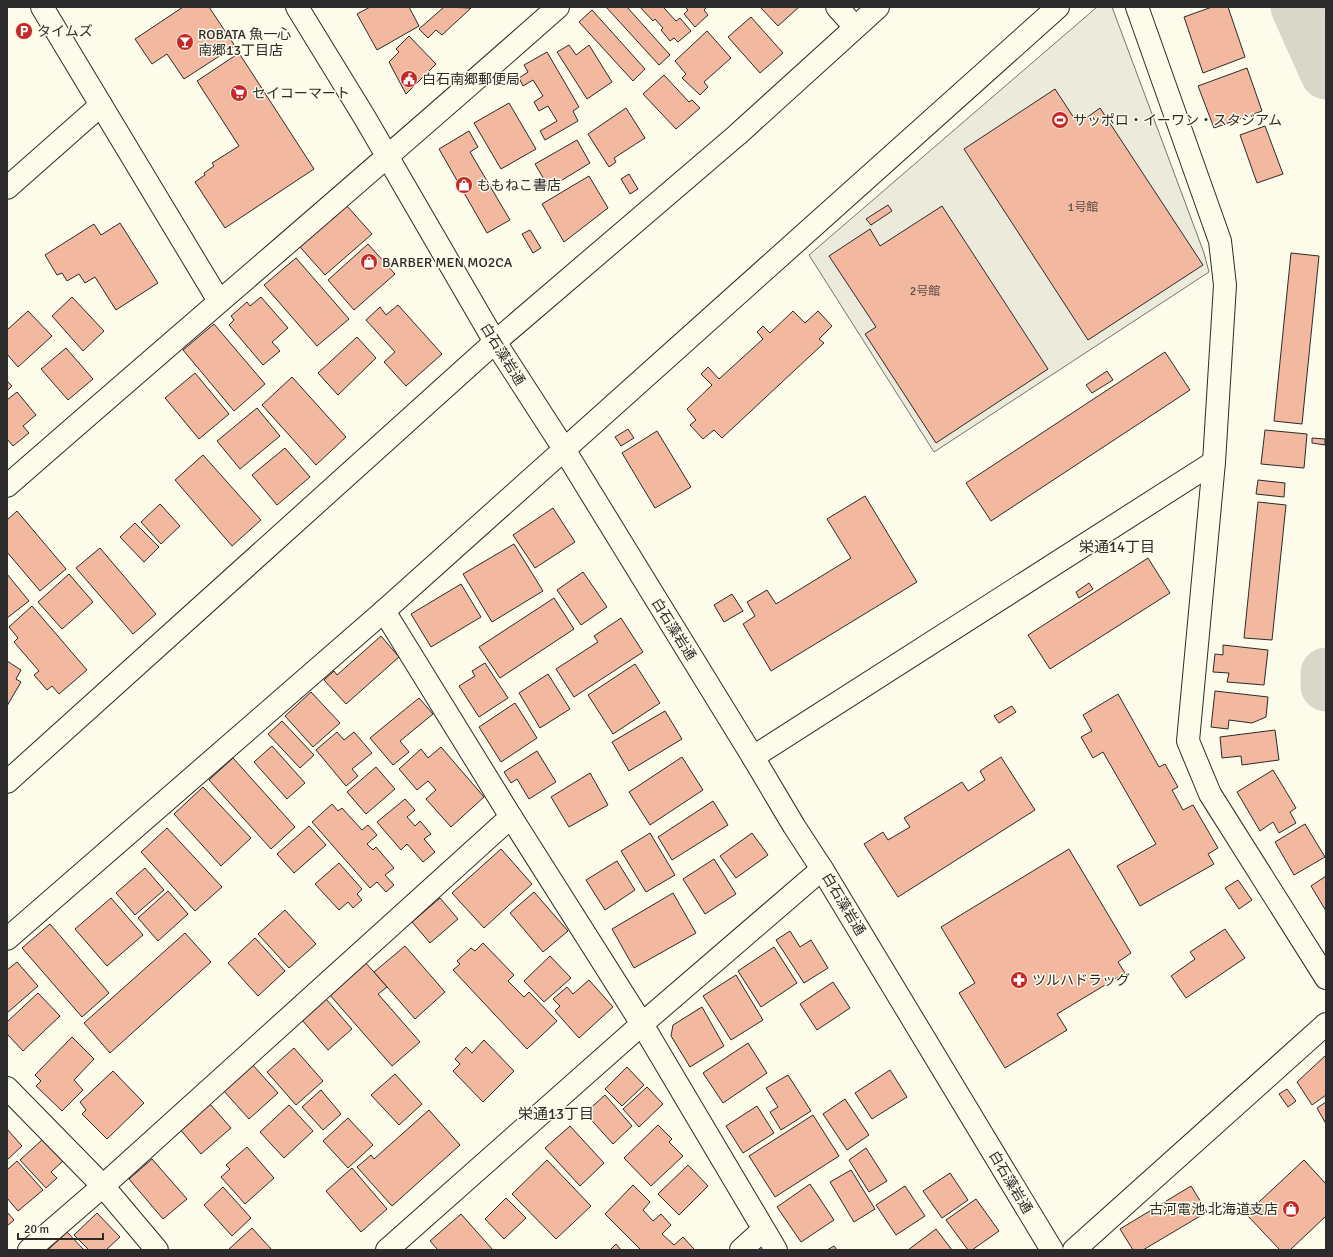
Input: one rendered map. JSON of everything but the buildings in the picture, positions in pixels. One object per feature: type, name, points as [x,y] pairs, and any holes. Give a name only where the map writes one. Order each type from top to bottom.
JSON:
[{"type":"street","points":[[42,7],[219,301]]},
{"type":"street","name":"白石藻岩通","points":[[297,7],[388,158],[495,342],[560,444],[794,826],[822,868],[1052,1250]]},
{"type":"street","points":[[7,486],[219,301],[388,158],[558,7]]},
{"type":"street","points":[[837,7],[855,28]]},
{"type":"street","points":[[7,782],[495,342],[738,134],[878,7]]},
{"type":"street","points":[[7,939],[384,611],[560,444],[1058,7]]},
{"type":"street","points":[[1137,7],[1220,241],[1225,285],[1214,462],[1188,741],[1210,794],[1326,978]]},
{"type":"street","points":[[7,188],[101,105]]},
{"type":"street","points":[[753,757],[1214,462]]},
{"type":"street","points":[[384,611],[511,817],[642,1024],[776,1250]]},
{"type":"street","points":[[29,1250],[103,1186],[511,817]]},
{"type":"street","points":[[387,1250],[642,1024],[822,868]]},
{"type":"street","points":[[1074,1250],[1326,1024]]},
{"type":"street","points":[[7,1088],[103,1186],[157,1250]]},
{"type":"street","points":[[741,1250],[764,1230]]},
{"type":"shaded area","name":"サッポロ・イーワン・スタジアム","points":[[1097,7],[1112,7],[1204,253],[1209,272],[934,452],[809,255]]},
{"type":"waterway","points":[[1296,7],[1326,74]]},
{"type":"waterway","points":[[1326,673],[1326,686]]},
{"type":"place","name":"タイムズ","points":[[24,31]]},
{"type":"place","name":"ROBATA 魚一心 南郷13丁目店","points":[[185,42]]},
{"type":"place","name":"白石南郷郵便局","points":[[409,79]]},
{"type":"place","name":"セイコーマート","points":[[239,93]]},
{"type":"place","name":"サッポロ・イーワン・スタジアム","points":[[1060,120]]},
{"type":"place","name":"ももねこ書店","points":[[464,185]]},
{"type":"place","name":"BARBER MEN MO2CA","points":[[369,262]]},
{"type":"place","name":"ツルハドラッグ","points":[[1019,980]]},
{"type":"place","name":"古河電池 北海道支店","points":[[1291,1209]]},
{"type":"district","name":"栄通14丁目","points":[[1117,547]]},
{"type":"district","name":"栄通13丁目","points":[[556,1114]]}]
